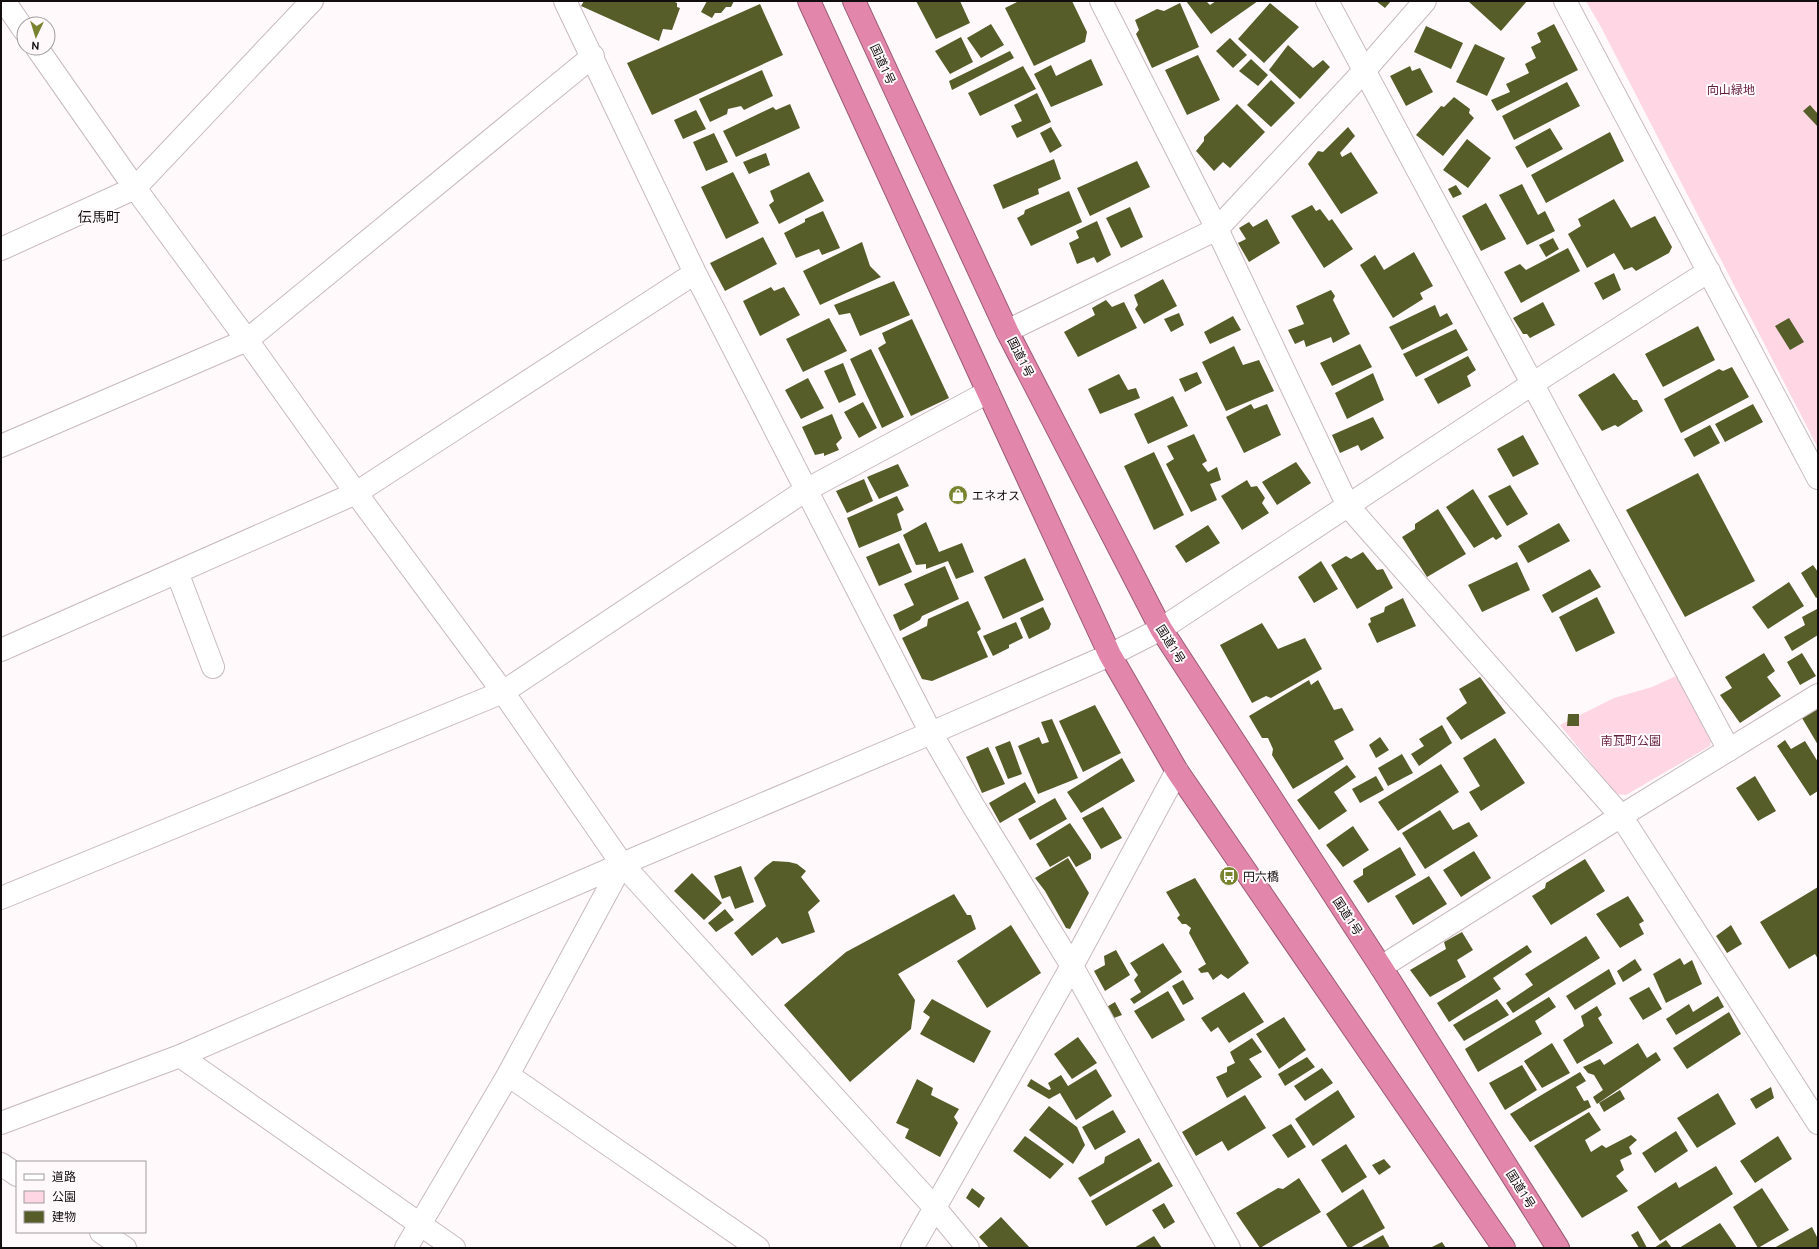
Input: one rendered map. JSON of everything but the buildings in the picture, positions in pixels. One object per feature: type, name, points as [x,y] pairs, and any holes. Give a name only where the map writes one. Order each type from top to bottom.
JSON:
[{"type":"highway","points":[[810,1],[988,392],[1110,655],[1177,771],[1504,1248]]},
{"type":"highway","name":"国道1号","points":[[854,1],[1007,331],[1161,629],[1381,967],[1558,1248]]},
{"type":"street","points":[[4,1],[16,18]]},
{"type":"street","points":[[1,249],[136,188],[312,1]]},
{"type":"street","points":[[565,1],[593,56],[696,273],[931,733],[974,807],[1072,966],[1229,1248]]},
{"type":"street","points":[[1101,1],[1217,229],[1348,506],[1621,816],[1818,1123]]},
{"type":"street","points":[[1327,1],[1729,750]]},
{"type":"street","points":[[1007,331],[1217,229],[1364,71],[1425,1]]},
{"type":"street","points":[[1565,1],[1818,478]]},
{"type":"street","points":[[43,56],[356,493],[503,692],[622,864],[935,1208],[968,1248]]},
{"type":"street","points":[[1,446],[247,340],[593,56]]},
{"type":"street","points":[[1,1123],[180,1056],[622,864],[931,733],[1110,655],[1161,629],[1532,384],[1709,272]]},
{"type":"street","points":[[1,650],[356,493],[696,273]]},
{"type":"street","points":[[1,898],[503,692],[806,490],[988,392]]},
{"type":"street","points":[[177,572],[213,666]]},
{"type":"street","points":[[1381,967],[1621,816],[1818,695]]},
{"type":"street","points":[[912,1248],[1072,966],[1177,771]]},
{"type":"street","points":[[406,1248],[508,1075],[622,864]]},
{"type":"street","points":[[180,1056],[454,1248]]},
{"type":"street","points":[[508,1075],[758,1248]]},
{"type":"street","points":[[1,1164],[16,1174]]},
{"type":"street","points":[[102,1233],[125,1248]]},
{"type":"green space","name":"向山緑地","points":[[1586,1],[1818,1],[1818,448],[1601,27]]},
{"type":"green space","name":"南瓦町公園","points":[[1676,676],[1712,735],[1710,746],[1626,795],[1616,794],[1560,725],[1614,698],[1652,687]]},
{"type":"place","name":"エネオス","points":[[958,495]]},
{"type":"place","name":"円六橋","points":[[1229,876]]},
{"type":"district","name":"伝馬町","points":[[99,217]]}]
